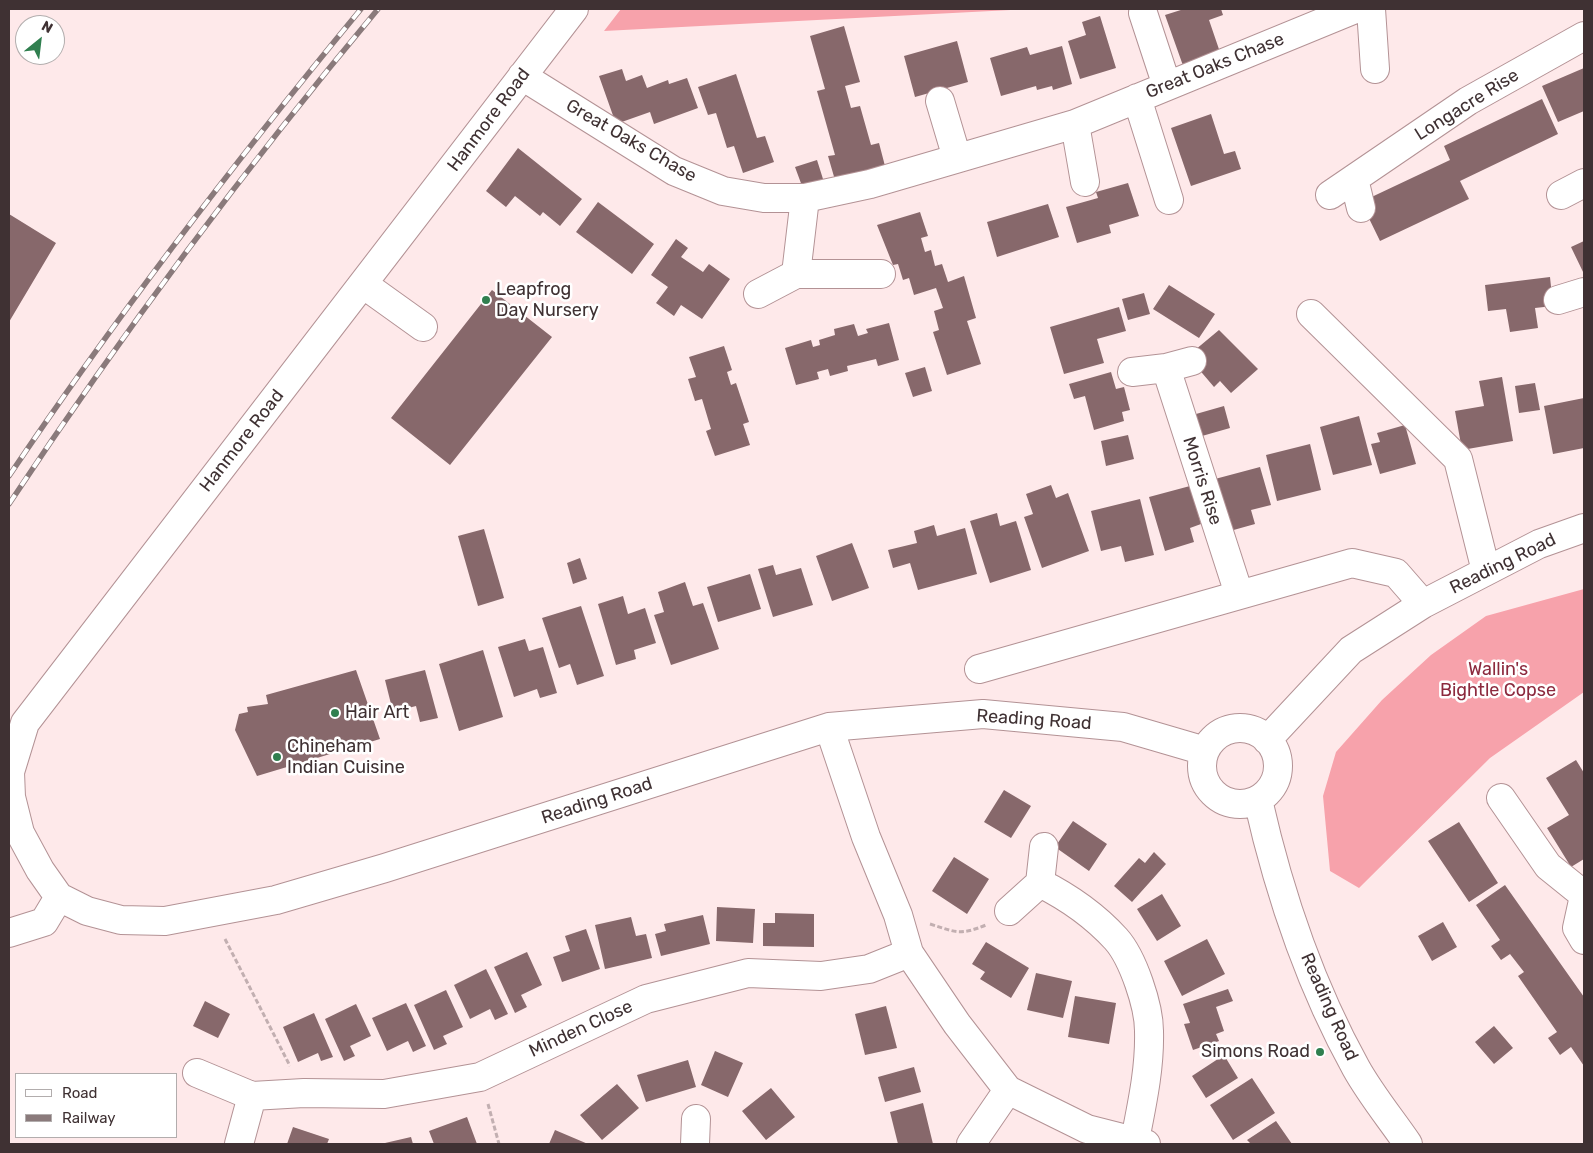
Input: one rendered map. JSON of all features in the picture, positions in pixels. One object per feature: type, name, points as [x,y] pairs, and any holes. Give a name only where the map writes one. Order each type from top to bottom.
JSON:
[{"type":"street","name":"Hanmore Road","points":[[59,897],[40,870],[20,833],[11,797],[10,772],[25,723],[574,9]]},
{"type":"street","name":"Great Oaks Chase","points":[[522,76],[674,171],[723,191],[764,198],[805,198],[870,184],[1075,124],[1356,9]]},
{"type":"street","points":[[1371,9],[1374,69]]},
{"type":"street","points":[[1143,13],[1167,86]]},
{"type":"street","name":"Longacre Rise","points":[[1330,195],[1468,101],[1584,36]]},
{"type":"street","points":[[1137,98],[1169,200]]},
{"type":"street","points":[[940,101],[957,158]]},
{"type":"street","points":[[1075,124],[1085,182]]},
{"type":"street","points":[[1354,179],[1361,208]]},
{"type":"street","points":[[796,274],[805,198]]},
{"type":"street","points":[[758,294],[796,274],[881,274]]},
{"type":"street","points":[[363,284],[423,327]]},
{"type":"street","points":[[1558,300],[1584,292]]},
{"type":"street","points":[[1311,314],[1458,459],[1486,571]]},
{"type":"street","points":[[1132,372],[1166,368],[1192,361]]},
{"type":"street","name":"Morris Rise","points":[[1166,368],[1239,594]]},
{"type":"street","name":"Reading Road","points":[[1267,740],[1351,650],[1423,604],[1486,571],[1538,544],[1584,528]]},
{"type":"street","points":[[979,669],[1352,563],[1396,573],[1423,604]]},
{"type":"street","name":"Reading Road","points":[[59,897],[87,911],[121,920],[165,921],[275,893],[385,861],[829,727],[983,714],[1123,727],[1205,751]]},
{"type":"street","points":[[829,727],[866,836],[898,915],[909,953],[957,1024],[1008,1090],[1087,1129],[1140,1142],[1147,1076],[1149,1029],[1140,984],[1117,940],[1070,898],[1040,883]]},
{"type":"street","points":[[1233,729],[1246,729],[1258,732],[1274,749],[1278,772],[1268,793],[1258,800],[1246,804],[1235,804],[1214,794],[1207,785],[1203,774],[1205,751],[1212,741],[1222,733],[1233,729]]},
{"type":"street","points":[[1501,798],[1548,866],[1584,896],[1577,928],[1584,940]]},
{"type":"street","name":"Reading Road","points":[[1258,800],[1271,856],[1316,987],[1357,1070],[1408,1144]]},
{"type":"street","points":[[1009,911],[1040,883],[1044,847]]},
{"type":"street","points":[[9,933],[44,922],[59,897]]},
{"type":"street","name":"Minden Close","points":[[197,1073],[252,1096],[304,1093],[384,1094],[480,1077],[646,999],[748,973],[821,976],[869,969],[909,953]]},
{"type":"street","points":[[971,1144],[1008,1090]]},
{"type":"street","points":[[239,1144],[252,1096]]},
{"type":"path","points":[[898,915],[955,933],[971,931],[988,925],[1009,911]]},
{"type":"path","points":[[226,939],[304,1093]]},
{"type":"path","points":[[480,1077],[499,1144]]},
{"type":"green space","points":[[621,9],[1030,9],[604,31]]},
{"type":"green space","name":"Wallin's Bightle Copse","points":[[1584,589],[1584,692],[1490,758],[1359,888],[1330,871],[1323,796],[1336,752],[1382,700],[1431,655],[1486,616]]},
{"type":"building","points":[[1184,9],[1221,9],[1223,15],[1209,20],[1223,61],[1186,74],[1165,15]]},
{"type":"building","points":[[1100,16],[1116,68],[1080,79],[1068,41],[1086,35],[1082,22]]},
{"type":"building","points":[[844,26],[860,82],[845,86],[851,108],[860,106],[871,145],[879,143],[885,166],[835,180],[828,156],[835,155],[817,91],[825,89],[810,36]]},
{"type":"building","points":[[957,41],[968,82],[915,97],[904,56]]},
{"type":"building","points":[[1062,46],[1072,84],[1053,90],[1052,86],[1037,90],[1036,86],[1001,96],[990,58],[1027,47],[1030,55]]},
{"type":"building","points":[[1584,68],[1584,111],[1558,122],[1542,86]]},
{"type":"building","points":[[622,69],[626,81],[642,75],[647,88],[668,80],[669,84],[687,78],[698,108],[654,124],[650,112],[616,124],[599,76]]},
{"type":"building","points":[[736,74],[757,138],[765,136],[774,162],[743,173],[734,146],[727,148],[716,113],[708,115],[698,87]]},
{"type":"building","points":[[1542,99],[1558,134],[1460,181],[1469,199],[1380,241],[1361,202],[1450,160],[1444,146]]},
{"type":"building","points":[[1211,114],[1224,154],[1235,151],[1241,169],[1191,186],[1171,128]]},
{"type":"building","points":[[518,148],[582,199],[560,226],[543,212],[540,216],[515,196],[506,207],[486,191]]},
{"type":"building","points":[[817,160],[823,179],[802,186],[795,167]]},
{"type":"building","points":[[1128,183],[1139,216],[1109,225],[1111,233],[1077,243],[1066,207],[1098,198],[1096,192]]},
{"type":"building","points":[[598,202],[654,244],[632,274],[576,232]]},
{"type":"building","points":[[1048,204],[1059,237],[997,257],[987,222]]},
{"type":"building","points":[[920,212],[928,236],[921,238],[925,252],[931,250],[935,266],[942,264],[948,282],[964,276],[976,318],[967,321],[981,364],[947,375],[933,332],[939,330],[934,311],[943,308],[936,288],[914,295],[909,278],[903,280],[898,264],[893,265],[877,225]]},
{"type":"building","points":[[9,214],[56,243],[9,322]]},
{"type":"building","points":[[676,239],[688,248],[681,257],[703,272],[709,264],[730,279],[702,319],[681,305],[674,316],[656,303],[668,287],[651,275]]},
{"type":"building","points":[[1584,241],[1584,274],[1571,247]]},
{"type":"building","points":[[1550,277],[1553,306],[1535,308],[1538,328],[1510,332],[1506,309],[1488,311],[1485,285]]},
{"type":"building","points":[[1169,285],[1215,314],[1199,338],[1153,309]]},
{"type":"building","points":[[492,290],[552,337],[450,465],[391,418]]},
{"type":"building","points":[[1144,293],[1150,314],[1128,320],[1122,299]]},
{"type":"building","points":[[1119,307],[1126,331],[1097,339],[1104,363],[1064,374],[1050,327]]},
{"type":"building","points":[[889,323],[899,360],[878,366],[876,359],[847,366],[848,371],[830,376],[828,369],[817,372],[819,379],[796,385],[785,348],[811,340],[813,347],[820,345],[819,340],[835,335],[834,329],[854,324],[858,336],[868,333],[866,329]]},
{"type":"building","points":[[1219,330],[1258,369],[1231,393],[1220,381],[1214,387],[1197,367],[1195,350]]},
{"type":"building","points":[[724,346],[732,370],[727,372],[731,385],[736,383],[749,422],[743,424],[750,445],[715,456],[706,431],[711,429],[702,399],[695,401],[688,379],[696,377],[689,357]]},
{"type":"building","points":[[925,367],[932,391],[913,397],[905,373]]},
{"type":"building","points":[[1111,372],[1116,389],[1124,387],[1130,410],[1122,412],[1124,421],[1094,430],[1085,396],[1074,399],[1069,384]]},
{"type":"building","points":[[1502,377],[1513,441],[1462,450],[1455,411],[1484,406],[1479,381]]},
{"type":"building","points":[[1535,383],[1540,410],[1519,413],[1515,386]]},
{"type":"building","points":[[1584,398],[1584,448],[1553,454],[1544,406]]},
{"type":"building","points":[[1224,406],[1230,428],[1202,436],[1196,414]]},
{"type":"building","points":[[1359,416],[1372,465],[1333,475],[1320,427]]},
{"type":"building","points":[[1405,425],[1416,464],[1380,474],[1371,444],[1380,442],[1377,433]]},
{"type":"building","points":[[1128,435],[1134,459],[1106,466],[1101,441]]},
{"type":"building","points":[[1310,444],[1321,490],[1277,501],[1266,455]]},
{"type":"building","points":[[1260,467],[1271,505],[1251,510],[1255,524],[1230,531],[1215,479]]},
{"type":"building","points":[[1051,485],[1056,498],[1068,493],[1089,551],[1042,568],[1024,517],[1033,514],[1026,494]]},
{"type":"building","points":[[1190,486],[1201,524],[1190,528],[1194,542],[1165,551],[1149,497]]},
{"type":"building","points":[[1140,499],[1154,555],[1125,562],[1121,546],[1101,551],[1091,511]]},
{"type":"building","points":[[997,513],[1000,526],[1016,521],[1031,570],[990,583],[970,521]]},
{"type":"building","points":[[934,525],[937,536],[965,528],[977,574],[918,590],[910,563],[893,568],[888,550],[917,543],[914,531]]},
{"type":"building","points":[[484,529],[504,598],[478,606],[458,536]]},
{"type":"building","points":[[852,543],[869,588],[832,601],[816,556]]},
{"type":"building","points":[[580,558],[587,579],[573,584],[567,563]]},
{"type":"building","points":[[773,565],[776,575],[801,568],[813,605],[773,617],[758,569]]},
{"type":"building","points":[[750,574],[761,609],[718,622],[707,587]]},
{"type":"building","points":[[685,582],[693,606],[703,603],[719,649],[671,665],[654,615],[664,612],[658,592]]},
{"type":"building","points":[[623,596],[628,614],[645,608],[656,643],[634,650],[636,659],[616,665],[598,604]]},
{"type":"building","points":[[581,606],[604,676],[577,685],[570,664],[559,668],[542,618]]},
{"type":"building","points":[[525,639],[529,651],[543,647],[557,693],[540,698],[537,689],[514,697],[498,647]]},
{"type":"building","points":[[483,650],[503,717],[459,731],[439,664]]},
{"type":"building","points":[[356,670],[380,739],[257,776],[235,730],[239,714],[248,712],[247,707],[268,704],[266,695]]},
{"type":"building","points":[[425,670],[438,718],[420,722],[416,706],[393,712],[385,680]]},
{"type":"building","points":[[1576,760],[1584,773],[1584,859],[1571,867],[1547,828],[1569,815],[1546,778]]},
{"type":"building","points":[[1004,790],[1031,806],[1011,838],[984,822]]},
{"type":"building","points":[[1073,821],[1107,844],[1089,871],[1055,847]]},
{"type":"building","points":[[1459,822],[1498,883],[1469,902],[1428,841]]},
{"type":"building","points":[[1154,852],[1166,864],[1132,902],[1114,886],[1139,858],[1145,863]]},
{"type":"building","points":[[954,857],[989,879],[967,914],[932,891]]},
{"type":"building","points":[[1505,885],[1584,997],[1584,1066],[1571,1047],[1560,1055],[1548,1038],[1557,1032],[1518,976],[1524,972],[1510,954],[1501,960],[1491,946],[1500,940],[1476,905]]},
{"type":"building","points":[[1162,894],[1181,926],[1157,941],[1137,909]]},
{"type":"building","points":[[717,907],[755,909],[753,943],[716,941]]},
{"type":"building","points":[[775,913],[814,914],[814,947],[763,946],[763,923],[775,923]]},
{"type":"building","points":[[703,915],[710,944],[661,956],[655,934],[666,931],[664,924]]},
{"type":"building","points":[[631,917],[636,936],[646,934],[652,958],[605,969],[595,925]]},
{"type":"building","points":[[1443,922],[1457,947],[1432,961],[1418,936]]},
{"type":"building","points":[[586,929],[600,969],[562,982],[553,957],[570,951],[565,936]]},
{"type":"building","points":[[1207,939],[1225,974],[1182,996],[1164,961]]},
{"type":"building","points":[[986,942],[1029,968],[1011,998],[980,979],[985,972],[972,964]]},
{"type":"building","points":[[527,952],[542,985],[521,995],[527,1007],[515,1013],[494,967]]},
{"type":"building","points":[[486,969],[508,1014],[495,1020],[490,1009],[470,1019],[454,985]]},
{"type":"building","points":[[1036,973],[1072,981],[1063,1018],[1027,1010]]},
{"type":"building","points":[[1228,989],[1233,1001],[1216,1007],[1224,1031],[1216,1034],[1219,1041],[1193,1050],[1184,1024],[1190,1023],[1183,1004]]},
{"type":"building","points":[[446,990],[463,1027],[443,1036],[447,1044],[434,1050],[414,1005]]},
{"type":"building","points":[[1075,996],[1116,1003],[1109,1044],[1068,1037]]},
{"type":"building","points":[[205,1001],[230,1014],[218,1038],[193,1026]]},
{"type":"building","points":[[406,1003],[426,1046],[413,1052],[408,1041],[387,1051],[372,1018]]},
{"type":"building","points":[[356,1004],[371,1036],[350,1046],[355,1056],[344,1061],[325,1019]]},
{"type":"building","points":[[886,1006],[897,1048],[865,1055],[855,1014]]},
{"type":"building","points":[[314,1013],[333,1057],[321,1061],[318,1053],[298,1062],[283,1027]]},
{"type":"building","points":[[1494,1026],[1513,1048],[1494,1064],[1475,1042]]},
{"type":"building","points":[[715,1051],[743,1063],[728,1097],[701,1085]]},
{"type":"building","points":[[1224,1055],[1238,1078],[1206,1098],[1192,1076]]},
{"type":"building","points":[[688,1060],[696,1087],[646,1102],[637,1075]]},
{"type":"building","points":[[914,1067],[921,1092],[885,1102],[878,1077]]},
{"type":"building","points":[[1252,1078],[1275,1113],[1233,1140],[1210,1105]]},
{"type":"building","points":[[617,1084],[639,1108],[602,1140],[580,1115]]},
{"type":"building","points":[[771,1088],[795,1117],[766,1140],[742,1111]]},
{"type":"building","points":[[923,1103],[933,1144],[898,1144],[890,1112]]},
{"type":"building","points":[[467,1117],[477,1144],[434,1144],[429,1131]]},
{"type":"building","points":[[1276,1121],[1292,1144],[1251,1144],[1247,1140]]},
{"type":"building","points":[[293,1127],[329,1139],[327,1144],[287,1144]]},
{"type":"building","points":[[555,1130],[588,1144],[549,1144]]},
{"type":"building","points":[[411,1137],[413,1144],[385,1144],[385,1143]]},
{"type":"railway","points":[[9,476],[50,416],[179,238],[269,122],[361,9]]},
{"type":"railway","points":[[9,504],[96,376],[187,251],[281,129],[378,9]]},
{"type":"place","name":"Leapfrog Day Nursery","points":[[486,300]]},
{"type":"place","name":"Hair Art","points":[[335,713]]},
{"type":"place","name":"Chineham Indian Cuisine","points":[[277,757]]},
{"type":"place","name":"Simons Road","points":[[1320,1052]]}]
